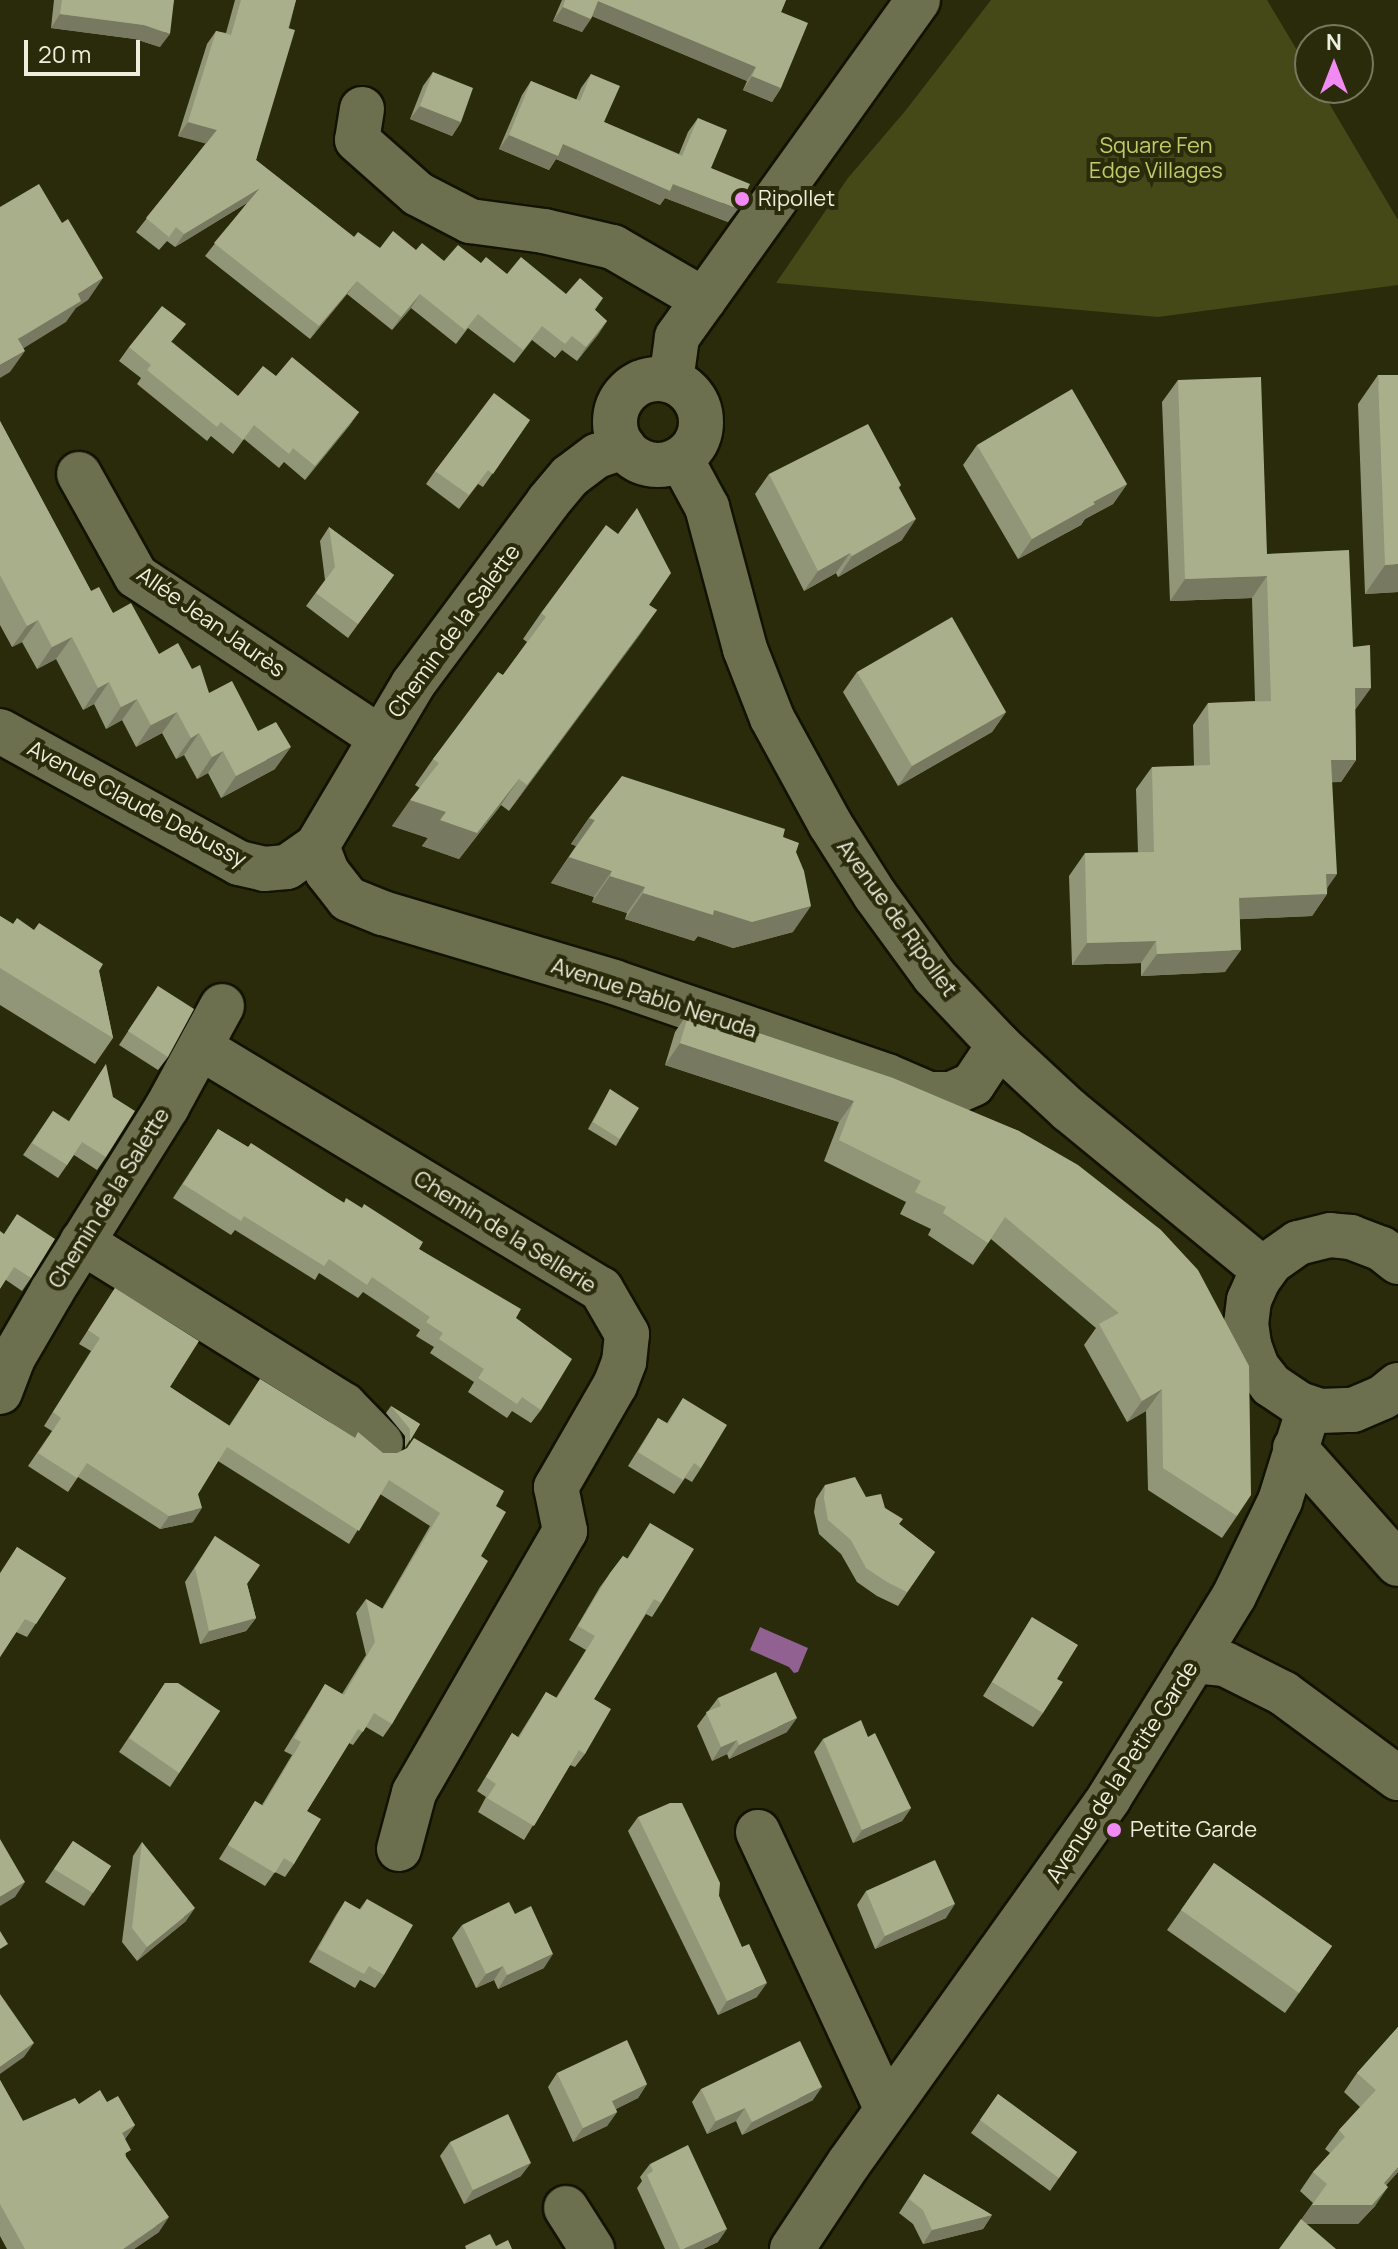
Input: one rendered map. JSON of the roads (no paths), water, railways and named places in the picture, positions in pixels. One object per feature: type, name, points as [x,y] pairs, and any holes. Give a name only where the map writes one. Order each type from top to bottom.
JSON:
[{"type":"street","points":[[671,381],[677,337],[914,2]]},
{"type":"street","points":[[362,109],[357,140],[418,194],[470,221],[544,231],[613,247],[704,300]]},
{"type":"street","points":[[644,381],[671,381],[690,393],[700,413],[698,439],[681,459],[671,463],[649,464],[623,447],[615,422],[623,396],[644,381]]},
{"type":"street","name":"Chemin de la Salette","points":[[317,846],[379,737],[440,647],[570,476],[597,456],[623,447]]},
{"type":"street","name":"Avenue de Ripollet","points":[[681,459],[707,507],[745,649],[772,718],[830,824],[875,895],[934,976],[999,1045],[1069,1110],[1264,1270]]},
{"type":"street","name":"Allée Jean Jaurès","points":[[79,474],[136,576],[379,737]]},
{"type":"street","name":"Avenue Claude Debussy","points":[[0,731],[239,863],[264,869],[287,867],[317,846]]},
{"type":"street","name":"Avenue Pablo Neruda","points":[[317,846],[327,872],[348,899],[383,913],[614,982],[887,1076],[929,1094],[951,1094],[973,1084],[999,1045]]},
{"type":"street","name":"Chemin de la Salette","points":[[0,1392],[13,1358],[201,1048],[222,1006]]},
{"type":"street","name":"Chemin de la Sellerie","points":[[201,1048],[601,1289],[627,1334],[624,1362],[615,1385],[556,1487],[565,1531],[414,1793],[399,1849]]},
{"type":"street","points":[[1398,1262],[1372,1244],[1330,1235],[1298,1243],[1264,1270],[1253,1290],[1247,1311],[1247,1334],[1252,1356],[1271,1385],[1288,1399],[1302,1428],[1398,1564]]},
{"type":"street","points":[[82,1242],[344,1405],[381,1443]]},
{"type":"street","points":[[1302,1428],[1383,1397],[1398,1385]]},
{"type":"street","name":"Avenue de la Petite Garde","points":[[792,2249],[1109,1798],[1234,1596],[1280,1501],[1302,1428]]},
{"type":"street","points":[[1194,1661],[1225,1664],[1283,1693],[1398,1778]]},
{"type":"street","points":[[758,1832],[887,2110]]},
{"type":"street","points":[[566,2208],[592,2249]]},
{"type":"place","name":"Ripollet","points":[[742,199]]},
{"type":"place","name":"Petite Garde","points":[[1114,1830]]},
{"type":"park label","name":"Square Fen Edge Villages","points":[[1156,158]]}]
